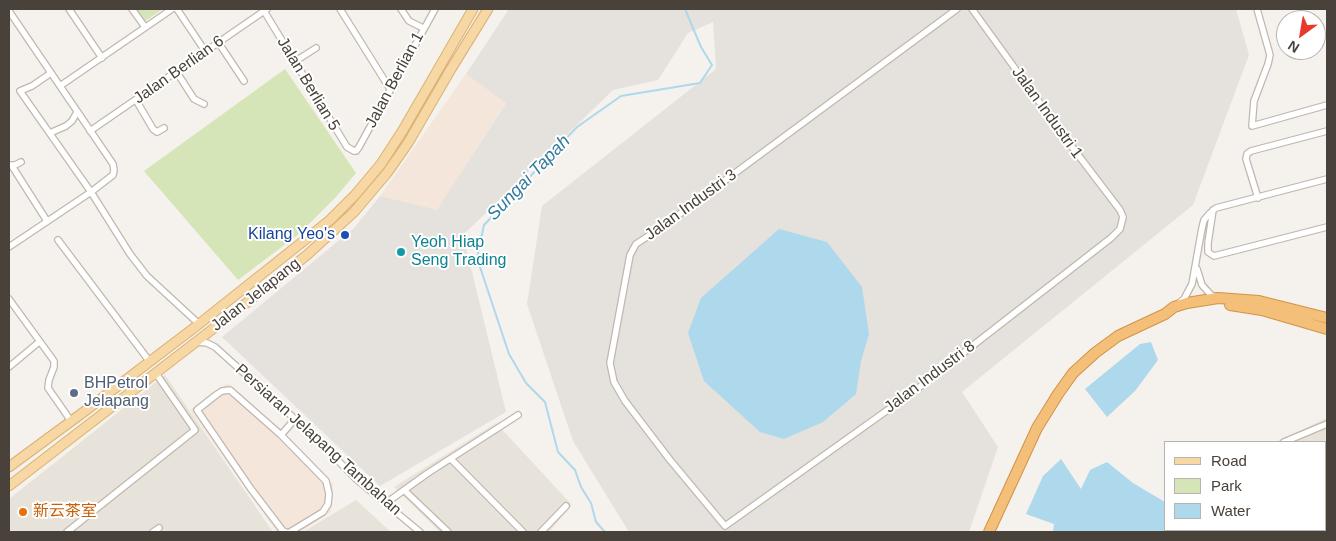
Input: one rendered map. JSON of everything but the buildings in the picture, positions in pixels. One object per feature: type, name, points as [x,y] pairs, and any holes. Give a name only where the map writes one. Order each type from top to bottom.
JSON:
[{"type":"highway","points":[[989,532],[1037,428],[1058,394],[1073,373],[1118,336],[1165,314],[1174,307],[1195,301],[1218,298],[1259,301],[1327,318]]},
{"type":"highway","points":[[1165,314],[1207,305],[1224,305],[1262,310],[1327,329]]},
{"type":"main road","name":"Jalan Jelapang","points":[[9,467],[199,324],[317,231],[355,195],[381,164],[403,130],[473,9]]},
{"type":"main road","name":"Jalan Jelapang","points":[[9,486],[155,372],[198,342],[312,251],[339,227],[372,193],[408,143],[488,9]]},
{"type":"main road","points":[[9,481],[23,475]]},
{"type":"street","points":[[69,9],[102,58]]},
{"type":"street","points":[[132,9],[145,27]]},
{"type":"street","points":[[60,86],[172,9]]},
{"type":"street","points":[[177,9],[205,51]]},
{"type":"street","points":[[340,9],[390,89]]},
{"type":"street","points":[[401,9],[409,21],[423,28]]},
{"type":"street","name":"Jalan Berlian 1","points":[[356,151],[435,9]]},
{"type":"street","name":"Jalan Industri 3","points":[[725,526],[670,460],[625,401],[614,382],[610,363],[630,255],[636,244],[662,228],[957,9]]},
{"type":"street","name":"Jalan Industri 1","points":[[972,9],[1120,210],[1123,217]]},
{"type":"street","points":[[1258,9],[1270,55],[1254,101],[1252,126],[1327,105]]},
{"type":"street","name":"Jalan Berlian 6","points":[[90,131],[266,10]]},
{"type":"street","name":"Jalan Berlian 5","points":[[266,10],[294,62],[347,147],[356,151]]},
{"type":"street","points":[[9,11],[113,164],[114,170],[112,175],[91,192],[9,247]]},
{"type":"street","points":[[218,42],[244,81]]},
{"type":"street","points":[[294,62],[316,48]]},
{"type":"street","points":[[176,71],[194,99],[204,104]]},
{"type":"street","points":[[51,73],[32,86],[20,91],[91,192],[130,254],[147,276],[199,324]]},
{"type":"street","points":[[136,100],[153,129],[157,132],[164,128]]},
{"type":"street","points":[[50,133],[66,126],[72,121],[77,112]]},
{"type":"street","points":[[1258,198],[1246,160],[1247,154],[1251,151],[1327,131]]},
{"type":"street","points":[[21,162],[10,165],[47,221]]},
{"type":"street","points":[[1174,307],[1184,299],[1189,291],[1196,267],[1204,220],[1214,210],[1327,179]]},
{"type":"street","points":[[1214,210],[1208,243],[1208,252],[1214,256],[1327,227]]},
{"type":"street","name":"Jalan Industri 8","points":[[725,526],[917,389],[1104,244],[1120,229],[1123,217]]},
{"type":"street","points":[[58,240],[150,362]]},
{"type":"street","points":[[1196,267],[1202,285],[1211,295],[1218,298]]},
{"type":"street","points":[[9,298],[54,361],[48,388],[71,422]]},
{"type":"street","points":[[213,330],[212,337],[215,346]]},
{"type":"street","points":[[9,367],[39,342]]},
{"type":"street","name":"Persiaran Jelapang Tambahan","points":[[198,342],[215,346],[295,419],[356,479],[420,532]]},
{"type":"street","points":[[67,532],[195,430],[155,372]]},
{"type":"street","points":[[186,417],[216,395],[230,390],[281,435],[326,481],[329,494],[328,504],[323,512],[288,532],[283,531],[197,410]]},
{"type":"street","points":[[386,504],[404,490],[518,415]]},
{"type":"street","points":[[281,435],[295,419]]},
{"type":"street","points":[[1286,441],[1327,424]]},
{"type":"street","points":[[451,459],[523,532]]},
{"type":"street","points":[[404,490],[448,532]]},
{"type":"street","points":[[541,532],[566,506]]},
{"type":"street","points":[[153,532],[159,528]]},
{"type":"shaded area","points":[[509,9],[1236,9],[1249,55],[1193,205],[962,392],[998,447],[969,532],[629,532],[573,441],[527,304],[542,206],[716,69],[713,22],[688,33],[658,80],[613,90],[463,235],[506,412],[380,486],[222,337],[354,228],[380,196],[437,210],[506,103],[466,74]]},
{"type":"shaded area","points":[[466,74],[506,102],[437,211],[380,196]]},
{"type":"shaded area","points":[[165,375],[273,532],[9,532],[9,499]]},
{"type":"shaded area","points":[[228,383],[333,484],[331,512],[300,532],[277,532],[190,410]]},
{"type":"shaded area","points":[[1327,418],[1327,532],[1249,531],[1326,531],[1326,441],[1277,441]]},
{"type":"shaded area","points":[[496,423],[572,505],[549,532],[440,532],[394,487]]},
{"type":"shaded area","points":[[356,500],[391,532],[303,532]]},
{"type":"green space","points":[[136,9],[163,9],[145,21]]},
{"type":"green space","points":[[285,69],[356,173],[335,198],[300,233],[238,280],[144,171]]},
{"type":"water","points":[[779,229],[827,242],[862,287],[869,334],[861,361],[856,394],[823,422],[784,439],[760,432],[704,381],[688,333],[701,298]]},
{"type":"water","points":[[1151,342],[1158,360],[1135,391],[1107,417],[1085,389],[1140,344]]},
{"type":"water","points":[[1061,459],[1081,489],[1090,470],[1107,462],[1133,483],[1164,501],[1164,531],[1217,532],[1053,532],[1054,524],[1026,514],[1043,476]]},
{"type":"waterway","name":"Sungai Tapah","points":[[605,532],[596,522],[591,503],[581,487],[575,470],[558,452],[545,402],[526,383],[509,354],[477,258],[484,225],[577,127],[621,96],[700,83],[712,65],[701,47],[685,9]]},
{"type":"place","name":"Kilang Yeo's","points":[[345,235]]},
{"type":"place","name":"Yeoh Hiap Seng Trading","points":[[401,252]]},
{"type":"place","name":"BHPetrol Jelapang","points":[[74,393]]},
{"type":"place","name":"新云茶室","points":[[23,512]]}]
